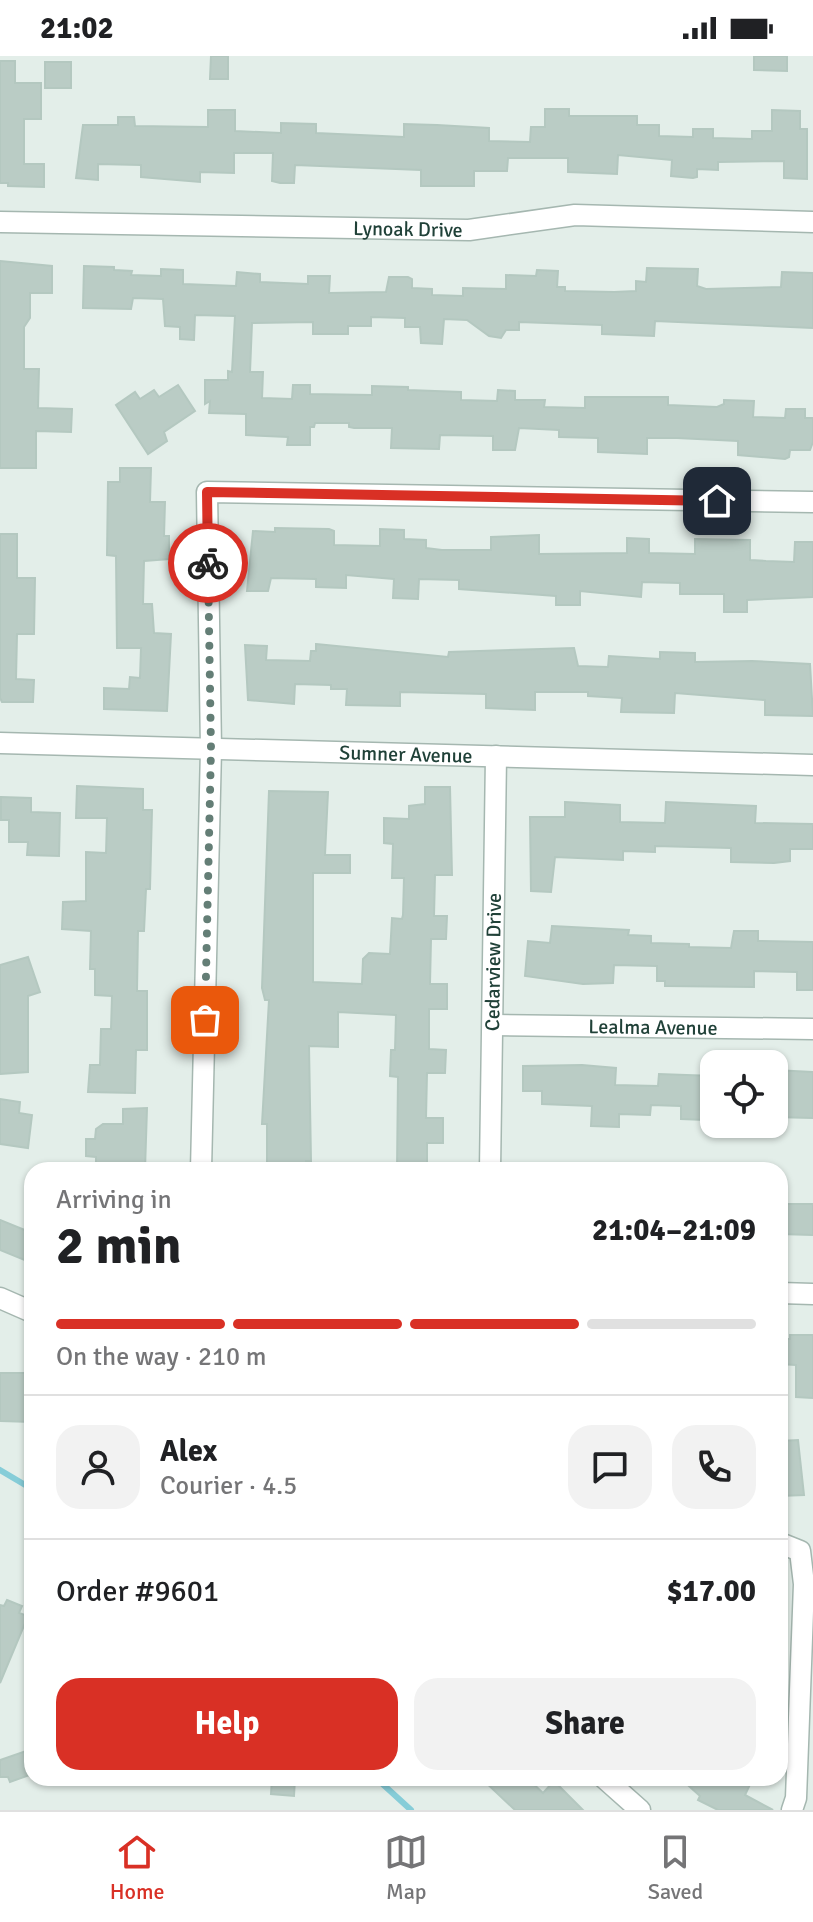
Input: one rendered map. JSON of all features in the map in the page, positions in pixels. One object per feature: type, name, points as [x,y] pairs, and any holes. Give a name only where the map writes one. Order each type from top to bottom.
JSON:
[{"type":"street","name":"Lynoak Drive","points":[[0,222],[469,230],[575,215],[813,222]]},
{"type":"street","points":[[201,1162],[211,749],[207,492],[813,502]]},
{"type":"street","name":"Sumner Avenue","points":[[0,743],[813,765]]},
{"type":"street","name":"Cedarview Drive","points":[[490,1162],[496,756]]},
{"type":"street","name":"Lealma Avenue","points":[[493,1025],[813,1029]]},
{"type":"street","points":[[788,1293],[813,1294]]},
{"type":"street","points":[[0,1298],[24,1308]]},
{"type":"street","points":[[788,1546],[800,1551],[804,1584],[796,1798],[792,1810]]},
{"type":"street","points":[[613,1786],[640,1810]]},
{"type":"building","points":[[211,56],[228,56],[228,79],[210,79]]},
{"type":"building","points":[[754,56],[787,56],[787,71],[754,70]]},
{"type":"building","points":[[0,61],[15,61],[15,83],[41,83],[41,119],[24,119],[24,164],[44,164],[44,187],[0,183]]},
{"type":"building","points":[[45,62],[71,62],[71,88],[45,88]]},
{"type":"building","points":[[545,109],[569,109],[569,116],[637,116],[637,125],[659,125],[659,136],[693,137],[693,129],[713,129],[713,138],[752,139],[752,131],[772,131],[772,110],[800,111],[800,129],[807,129],[807,179],[784,178],[784,161],[718,162],[718,170],[697,169],[697,177],[693,178],[671,176],[672,160],[618,155],[617,174],[568,172],[568,158],[508,158],[507,171],[474,171],[474,186],[421,186],[421,170],[295,165],[294,183],[280,183],[272,181],[273,153],[234,153],[234,173],[200,172],[200,182],[141,177],[141,165],[98,164],[98,180],[76,178],[83,125],[118,125],[118,117],[134,117],[135,126],[208,127],[208,110],[235,110],[235,131],[281,133],[281,123],[316,124],[316,133],[404,137],[404,124],[437,125],[489,128],[489,141],[530,142],[531,127],[545,127]]},
{"type":"building","points":[[0,261],[52,266],[52,293],[30,293],[30,318],[24,327],[24,369],[39,369],[38,408],[72,409],[71,432],[36,431],[36,468],[0,468]]},
{"type":"building","points":[[84,266],[114,267],[114,270],[132,271],[131,275],[161,276],[161,269],[183,270],[183,284],[236,286],[237,272],[260,274],[260,282],[308,284],[308,276],[330,276],[329,293],[386,292],[389,277],[408,277],[412,279],[412,288],[432,289],[432,295],[463,296],[463,288],[506,289],[506,275],[536,276],[537,270],[558,271],[557,287],[565,287],[565,291],[614,292],[636,291],[636,281],[646,282],[647,268],[698,269],[697,286],[706,289],[781,287],[782,272],[813,273],[813,328],[655,321],[654,336],[602,334],[602,325],[519,322],[519,330],[506,330],[501,338],[489,336],[467,320],[444,319],[442,344],[421,343],[420,327],[405,327],[405,318],[371,317],[371,326],[348,326],[348,334],[313,334],[313,322],[252,323],[250,372],[263,372],[262,398],[292,399],[293,385],[310,385],[310,394],[372,395],[372,386],[408,387],[408,390],[461,392],[461,400],[497,401],[498,390],[515,391],[515,400],[545,400],[544,407],[585,408],[585,397],[668,397],[668,405],[717,407],[724,404],[724,400],[754,401],[753,417],[785,418],[786,409],[805,409],[805,418],[813,418],[813,442],[810,450],[790,450],[789,457],[785,459],[738,455],[738,441],[677,438],[647,438],[647,454],[598,452],[598,438],[559,437],[559,430],[519,428],[515,450],[493,450],[493,436],[440,435],[439,449],[391,448],[392,428],[354,428],[349,427],[349,423],[315,423],[314,427],[310,427],[310,445],[287,445],[288,437],[246,435],[246,414],[209,413],[210,401],[205,404],[205,380],[228,380],[228,371],[232,372],[235,316],[195,315],[194,340],[180,339],[180,327],[165,326],[163,299],[133,298],[131,309],[83,308]]},
{"type":"building","points":[[178,385],[195,411],[164,432],[167,441],[148,454],[116,405],[135,392],[140,399],[154,390],[159,397]]},
{"type":"building","points":[[120,468],[151,468],[150,502],[165,502],[164,536],[169,536],[169,559],[144,561],[143,604],[152,604],[154,633],[171,634],[167,711],[104,709],[104,688],[129,689],[130,677],[140,678],[141,648],[117,648],[116,556],[107,555],[108,482],[120,482]]},
{"type":"building","points":[[275,528],[329,529],[334,531],[334,545],[380,546],[380,529],[404,530],[404,539],[426,540],[426,548],[442,550],[491,550],[491,537],[539,535],[539,554],[627,553],[627,538],[649,539],[649,553],[695,554],[695,539],[750,540],[750,560],[794,562],[795,542],[813,542],[813,597],[747,600],[747,612],[724,612],[724,594],[680,594],[680,583],[642,582],[641,597],[580,591],[580,605],[556,605],[556,596],[459,589],[459,580],[419,579],[418,599],[393,598],[394,579],[346,575],[346,588],[316,587],[316,579],[271,578],[268,591],[247,591],[253,531],[275,532]]},
{"type":"building","points":[[0,534],[17,534],[17,578],[35,578],[34,634],[17,634],[16,679],[34,680],[33,702],[2,702],[0,698]]},
{"type":"building","points":[[316,644],[448,657],[449,652],[574,648],[578,666],[608,667],[609,656],[660,659],[660,652],[695,653],[695,662],[810,664],[813,716],[765,715],[765,700],[675,693],[674,713],[621,712],[622,698],[588,696],[588,692],[535,692],[535,710],[486,708],[486,694],[400,692],[400,706],[346,705],[347,689],[331,689],[331,685],[295,684],[294,704],[248,700],[245,645],[267,646],[266,660],[310,661]]},
{"type":"building","points":[[77,786],[143,789],[143,810],[152,810],[150,889],[146,889],[144,931],[138,931],[137,991],[147,991],[147,1050],[136,1050],[135,1093],[88,1092],[90,1065],[100,1065],[101,1029],[111,1029],[112,996],[95,995],[95,969],[90,969],[91,931],[62,929],[63,902],[86,901],[86,852],[106,853],[107,818],[76,818]]},
{"type":"building","points":[[425,787],[450,787],[452,875],[435,875],[434,916],[447,916],[446,939],[431,939],[430,984],[447,984],[447,1009],[429,1009],[429,1049],[446,1050],[445,1073],[427,1073],[426,1118],[443,1118],[443,1143],[427,1143],[427,1162],[397,1162],[398,1077],[390,1076],[391,1050],[395,1050],[396,1015],[338,1012],[338,1047],[309,1046],[311,1161],[267,1162],[267,1124],[262,1124],[269,1000],[265,1000],[262,988],[269,791],[328,792],[325,855],[350,855],[350,873],[313,873],[313,982],[362,984],[363,959],[369,953],[390,954],[392,918],[402,919],[403,915],[404,878],[392,878],[393,844],[384,843],[384,818],[409,819],[409,806],[425,804]]},
{"type":"building","points":[[1,797],[31,798],[31,812],[60,813],[59,856],[27,855],[28,842],[9,842],[9,820],[1,820]]},
{"type":"building","points":[[565,802],[620,805],[620,822],[665,823],[666,802],[756,806],[755,823],[813,824],[813,849],[790,849],[790,861],[774,863],[731,862],[731,848],[655,846],[655,852],[623,851],[623,860],[555,857],[551,892],[531,891],[530,817],[565,817]]},
{"type":"building","points":[[552,926],[629,930],[628,935],[651,936],[651,943],[689,944],[689,947],[731,948],[734,931],[758,931],[758,941],[813,942],[813,990],[797,990],[797,972],[754,971],[754,987],[665,986],[665,981],[657,981],[657,966],[614,965],[613,983],[583,984],[525,976],[528,941],[550,943]]},
{"type":"building","points":[[28,957],[40,992],[28,996],[28,1072],[0,1074],[0,965]]},
{"type":"building","points":[[523,1066],[616,1068],[615,1085],[658,1086],[659,1074],[700,1075],[700,1120],[681,1119],[681,1106],[651,1105],[650,1115],[619,1114],[619,1127],[591,1126],[592,1106],[542,1104],[542,1091],[523,1091]]},
{"type":"building","points":[[788,1071],[813,1072],[813,1118],[788,1117]]},
{"type":"building","points":[[0,1099],[20,1102],[19,1113],[32,1115],[28,1148],[0,1144]]},
{"type":"building","points":[[147,1108],[145,1162],[96,1162],[96,1157],[86,1156],[86,1139],[95,1139],[96,1129],[103,1124],[123,1124],[123,1109]]},
{"type":"building","points":[[788,1204],[813,1204],[813,1235],[788,1234]]},
{"type":"building","points":[[0,1220],[24,1230],[24,1260],[0,1250]]},
{"type":"building","points":[[790,1335],[813,1335],[813,1398],[796,1397],[796,1365],[788,1364]]},
{"type":"building","points":[[0,1373],[24,1373],[24,1422],[0,1421]]},
{"type":"building","points":[[798,1440],[804,1495],[788,1496],[788,1441]]},
{"type":"building","points":[[7,1600],[22,1606],[19,1613],[24,1615],[24,1626],[0,1683],[0,1605],[4,1606]]},
{"type":"building","points":[[24,1752],[24,1777],[10,1782],[8,1777],[0,1777],[0,1760]]},
{"type":"building","points":[[272,1786],[295,1786],[294,1796],[271,1794]]},
{"type":"building","points":[[490,1786],[536,1786],[543,1793],[549,1786],[559,1786],[583,1810],[515,1810]]},
{"type":"building","points":[[689,1786],[749,1786],[745,1795],[773,1810],[718,1810],[698,1800],[700,1796]]},
{"type":"waterway","points":[[0,1470],[24,1484]]},
{"type":"waterway","points":[[385,1786],[411,1810]]},
{"type":"way so far","points":[[205,1020],[211,749],[208,563]]},
{"type":"route","points":[[208,563],[207,492],[717,501]]}]
